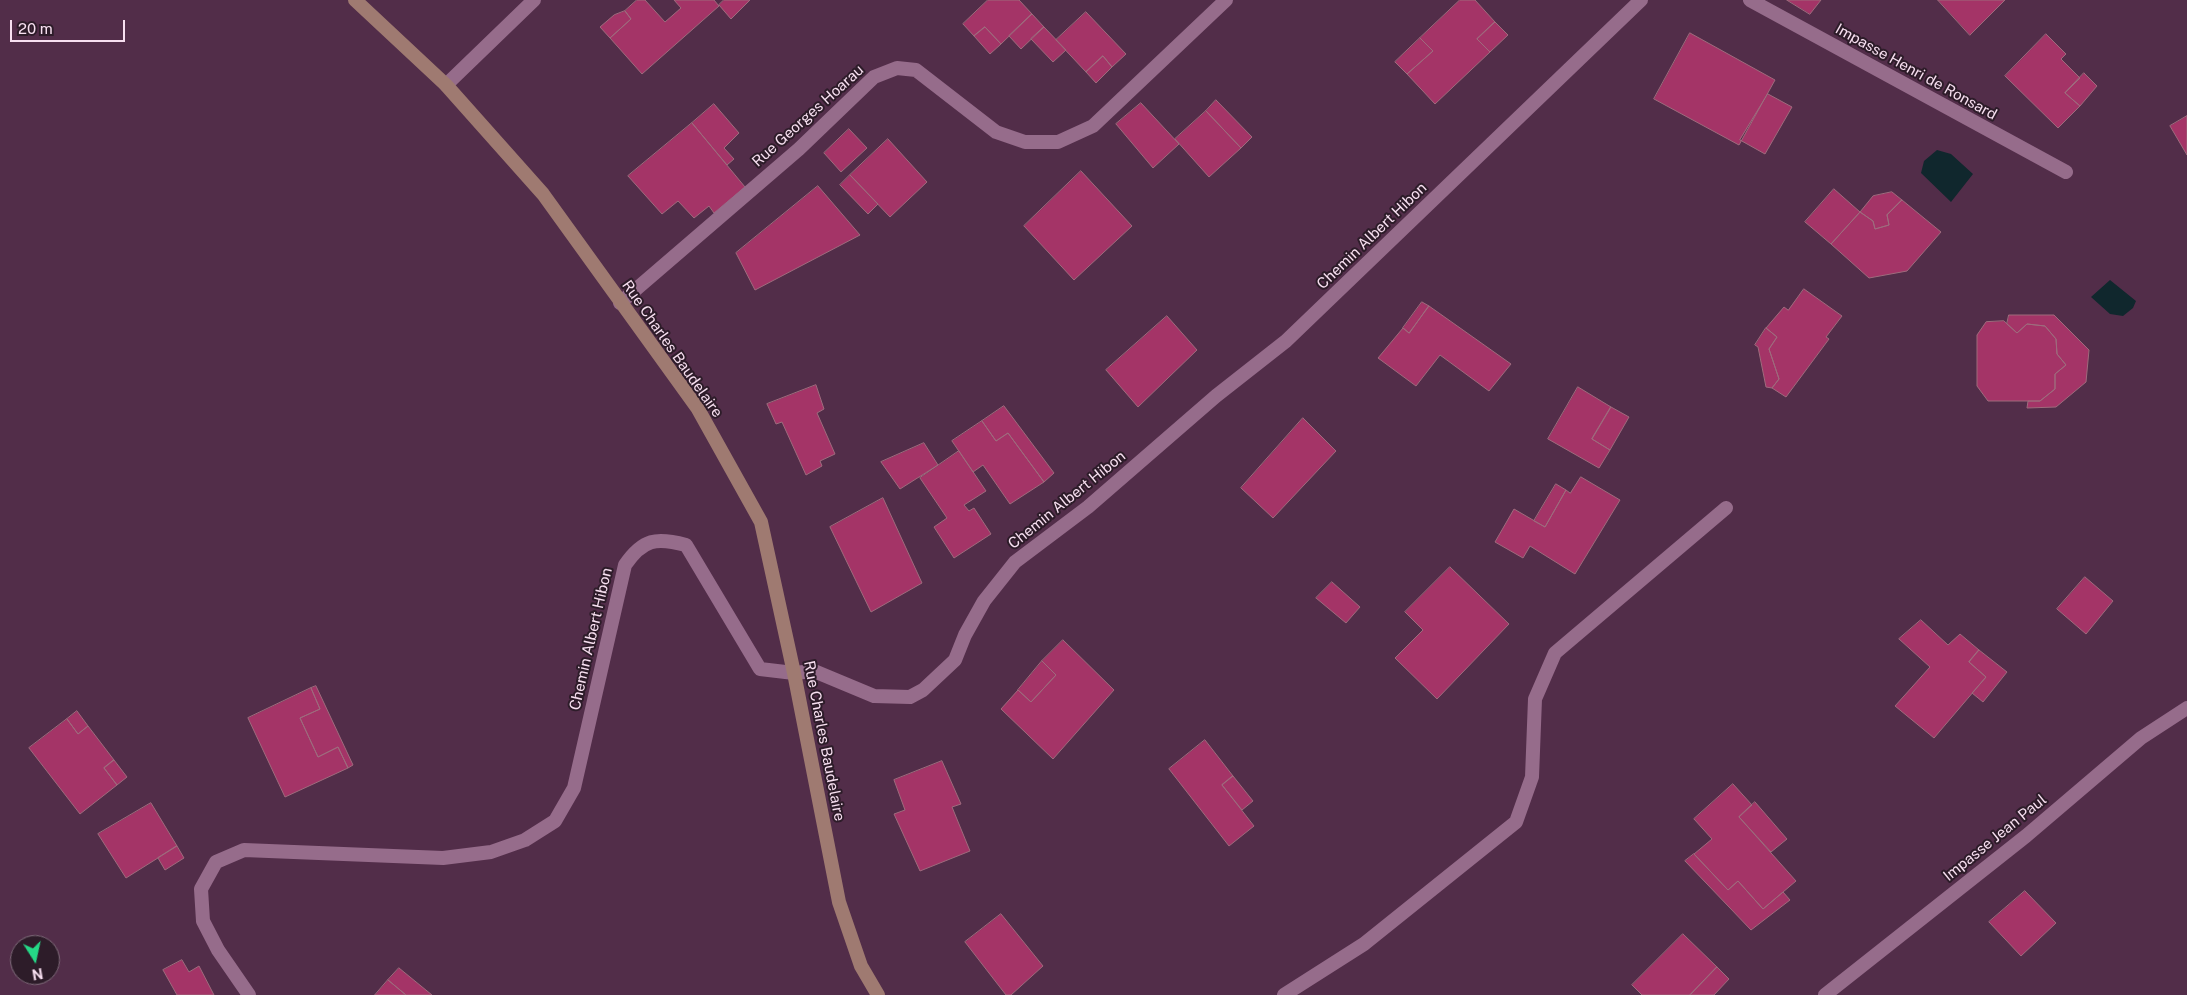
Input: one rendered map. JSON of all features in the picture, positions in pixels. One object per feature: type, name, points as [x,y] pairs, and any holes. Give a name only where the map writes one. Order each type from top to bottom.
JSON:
[{"type":"main road","name":"Rue Charles Baudelaire","points":[[355,0],[446,85],[543,194],[698,409],[761,522],[794,673],[839,902],[861,966],[878,995]]},
{"type":"street","points":[[446,85],[534,0]]},
{"type":"street","name":"Rue Georges Hoarau","points":[[620,303],[799,149],[874,77],[897,68],[916,70],[996,132],[1024,142],[1058,142],[1093,126],[1226,0]]},
{"type":"street","name":"Chemin Albert Hibon","points":[[249,995],[218,950],[203,921],[201,889],[216,862],[244,850],[443,858],[490,852],[525,840],[555,821],[574,788],[625,565],[636,549],[651,541],[670,540],[686,545],[760,669],[794,673],[814,671],[874,696],[910,697],[923,690],[955,660],[965,634],[984,601],[1015,562],[1088,507],[1216,396],[1286,341],[1641,0]]},
{"type":"street","name":"Impasse Henri de Ronsard","points":[[1750,0],[2066,172]]},
{"type":"street","points":[[1284,995],[1364,944],[1516,822],[1532,778],[1535,699],[1554,653],[1726,508]]},
{"type":"street","name":"Impasse Jean Paul","points":[[1825,995],[2026,836],[2141,738],[2187,708]]},
{"type":"shaded area","points":[[1937,150],[1951,154],[1973,174],[1951,202],[1921,173],[1924,161]]},
{"type":"shaded area","points":[[2110,280],[2136,301],[2133,308],[2123,316],[2110,314],[2091,297]]},
{"type":"building","points":[[637,0],[645,0],[665,22],[681,8],[674,0],[714,0],[719,6],[642,74],[610,38],[631,19],[625,11]]},
{"type":"building","points":[[724,0],[750,0],[731,19],[719,5]]},
{"type":"building","points":[[988,0],[1019,0],[1032,14],[1001,44],[985,27],[974,36],[963,24]]},
{"type":"building","points":[[1460,0],[1475,0],[1495,22],[1477,39],[1490,52],[1435,104],[1407,74],[1433,51],[1420,38]]},
{"type":"building","points":[[1787,0],[1821,0],[1810,14]]},
{"type":"building","points":[[1938,0],[2005,0],[1970,35]]},
{"type":"building","points":[[625,11],[631,19],[610,38],[600,27],[614,15]]},
{"type":"building","points":[[1086,12],[1126,54],[1112,67],[1103,56],[1086,72],[1056,40]]},
{"type":"building","points":[[1032,14],[1044,27],[1021,49],[1009,36]]},
{"type":"building","points":[[1495,22],[1508,35],[1490,52],[1477,39]]},
{"type":"building","points":[[985,27],[1001,44],[990,54],[974,36]]},
{"type":"building","points":[[1044,27],[1066,50],[1053,62],[1031,39]]},
{"type":"building","points":[[1690,33],[1775,80],[1739,145],[1654,99]]},
{"type":"building","points":[[2046,34],[2066,54],[2061,59],[2080,78],[2065,93],[2080,106],[2058,128],[2005,76]]},
{"type":"building","points":[[1420,38],[1433,51],[1407,74],[1395,62]]},
{"type":"building","points":[[1103,56],[1112,67],[1096,83],[1086,72]]},
{"type":"building","points":[[2084,73],[2097,86],[2080,106],[2065,93]]},
{"type":"building","points":[[1768,94],[1792,107],[1765,154],[1740,140]]},
{"type":"building","points":[[1216,100],[1252,137],[1241,148],[1206,111]]},
{"type":"building","points":[[1141,103],[1179,144],[1153,168],[1116,124]]},
{"type":"building","points":[[714,104],[739,133],[724,148],[734,159],[727,165],[692,123]]},
{"type":"building","points":[[1206,111],[1241,148],[1209,177],[1175,139]]},
{"type":"building","points":[[2187,116],[2187,155],[2170,126]]},
{"type":"building","points":[[692,123],[745,187],[714,213],[709,206],[694,218],[678,201],[662,214],[628,176]]},
{"type":"building","points":[[849,129],[867,148],[841,172],[824,153]]},
{"type":"building","points":[[888,139],[927,182],[890,217],[850,175]]},
{"type":"building","points":[[1081,171],[1132,226],[1074,280],[1024,226]]},
{"type":"building","points":[[850,175],[878,204],[868,214],[840,185]]},
{"type":"building","points":[[818,186],[860,235],[755,290],[736,253]]},
{"type":"building","points":[[1834,189],[1860,212],[1831,244],[1805,222]]},
{"type":"building","points":[[1892,192],[1902,200],[1887,215],[1889,225],[1875,229],[1873,221],[1860,212],[1873,196]]},
{"type":"building","points":[[1902,200],[1941,232],[1907,271],[1869,278],[1831,244],[1860,212],[1873,221],[1875,229],[1889,225],[1887,215]]},
{"type":"building","points":[[1804,289],[1842,316],[1826,337],[1829,339],[1786,397],[1772,388],[1779,379],[1769,349],[1777,337],[1766,328],[1784,307],[1788,310]]},
{"type":"building","points":[[1422,302],[1429,306],[1409,333],[1403,328]]},
{"type":"building","points":[[1429,306],[1511,364],[1489,391],[1440,355],[1416,386],[1378,358],[1403,328],[1409,333]]},
{"type":"building","points":[[2009,315],[2054,315],[2089,350],[2086,382],[2056,407],[2027,408],[2028,401],[2040,401],[2055,389],[2055,374],[2066,365],[2057,354],[2056,339],[2045,326],[2027,324],[2017,333],[2007,324]]},
{"type":"building","points":[[1167,316],[1197,350],[1138,407],[1106,370]]},
{"type":"building","points":[[2004,321],[2017,333],[2027,324],[2045,326],[2056,339],[2057,354],[2066,365],[2055,374],[2055,389],[2040,401],[1988,401],[1977,386],[1977,335],[1986,322]]},
{"type":"building","points":[[1766,328],[1777,337],[1769,349],[1779,379],[1772,388],[1766,387],[1758,347],[1755,345]]},
{"type":"building","points":[[816,385],[824,409],[817,413],[835,454],[820,461],[822,466],[806,475],[782,422],[776,424],[767,404]]},
{"type":"building","points":[[1578,387],[1611,407],[1592,439],[1610,450],[1599,468],[1548,439]]},
{"type":"building","points":[[1004,406],[1054,473],[1044,482],[1008,433],[996,441],[982,421]]},
{"type":"building","points":[[1611,407],[1629,417],[1610,450],[1592,439]]},
{"type":"building","points":[[1303,418],[1336,451],[1273,518],[1241,488]]},
{"type":"building","points":[[982,421],[996,441],[1008,433],[1044,482],[1010,504],[983,465],[973,472],[952,441]]},
{"type":"building","points":[[924,443],[938,465],[900,489],[881,462]]},
{"type":"building","points":[[959,451],[986,491],[964,505],[969,511],[974,508],[991,534],[954,558],[934,527],[947,518],[920,478]]},
{"type":"building","points":[[1581,477],[1620,500],[1575,574],[1530,546],[1523,558],[1495,542],[1514,509],[1545,527],[1566,490],[1570,493]]},
{"type":"building","points":[[1556,484],[1566,490],[1545,527],[1534,521]]},
{"type":"building","points":[[883,498],[922,583],[871,612],[830,527]]},
{"type":"building","points":[[1450,567],[1509,624],[1437,699],[1395,658],[1423,630],[1405,612]]},
{"type":"building","points":[[2085,577],[2113,601],[2086,634],[2057,609]]},
{"type":"building","points":[[1332,582],[1360,607],[1346,623],[1316,598]]},
{"type":"building","points":[[1921,620],[1948,645],[1960,634],[1979,650],[1969,662],[1986,677],[1934,738],[1895,706],[1930,667],[1899,639]]},
{"type":"building","points":[[1063,640],[1114,690],[1053,759],[1001,709],[1018,690],[1031,702],[1056,675],[1042,661]]},
{"type":"building","points":[[1979,650],[2007,672],[1983,702],[1972,693],[1986,677],[1969,662]]},
{"type":"building","points":[[1042,661],[1056,675],[1031,702],[1018,690]]},
{"type":"building","points":[[316,686],[353,765],[348,768],[338,747],[318,757],[300,718],[320,709],[311,688]]},
{"type":"building","points":[[311,688],[320,709],[300,718],[318,757],[338,747],[348,768],[285,797],[248,718]]},
{"type":"building","points":[[77,711],[88,726],[78,734],[67,719]]},
{"type":"building","points":[[67,719],[78,734],[88,726],[114,760],[104,768],[117,785],[80,814],[29,748]]},
{"type":"building","points":[[1205,740],[1233,776],[1222,785],[1254,826],[1229,846],[1169,769]]},
{"type":"building","points":[[114,760],[127,777],[117,785],[104,768]]},
{"type":"building","points":[[942,761],[961,804],[952,807],[970,851],[920,871],[894,814],[905,810],[894,780]]},
{"type":"building","points":[[1233,776],[1253,801],[1242,810],[1222,785]]},
{"type":"building","points":[[1733,784],[1752,805],[1739,817],[1796,881],[1763,909],[1738,881],[1728,890],[1694,854],[1712,839],[1694,819]]},
{"type":"building","points":[[1755,802],[1787,839],[1771,852],[1739,817]]},
{"type":"building","points":[[151,803],[177,846],[126,878],[98,834]]},
{"type":"building","points":[[177,846],[184,858],[165,870],[158,858]]},
{"type":"building","points":[[1694,854],[1728,890],[1738,881],[1763,909],[1783,892],[1790,900],[1751,930],[1685,861]]},
{"type":"building","points":[[2025,891],[2056,923],[2021,956],[1989,922]]},
{"type":"building","points":[[1001,914],[1043,966],[1011,995],[1006,995],[965,942]]},
{"type":"building","points":[[1683,934],[1717,967],[1690,995],[1642,995],[1632,985]]},
{"type":"building","points":[[182,960],[189,972],[199,966],[214,995],[177,995],[163,970]]},
{"type":"building","points":[[1717,967],[1729,979],[1714,995],[1690,995]]},
{"type":"building","points":[[399,968],[432,995],[406,995],[388,980]]},
{"type":"building","points":[[388,980],[406,995],[375,995]]}]
